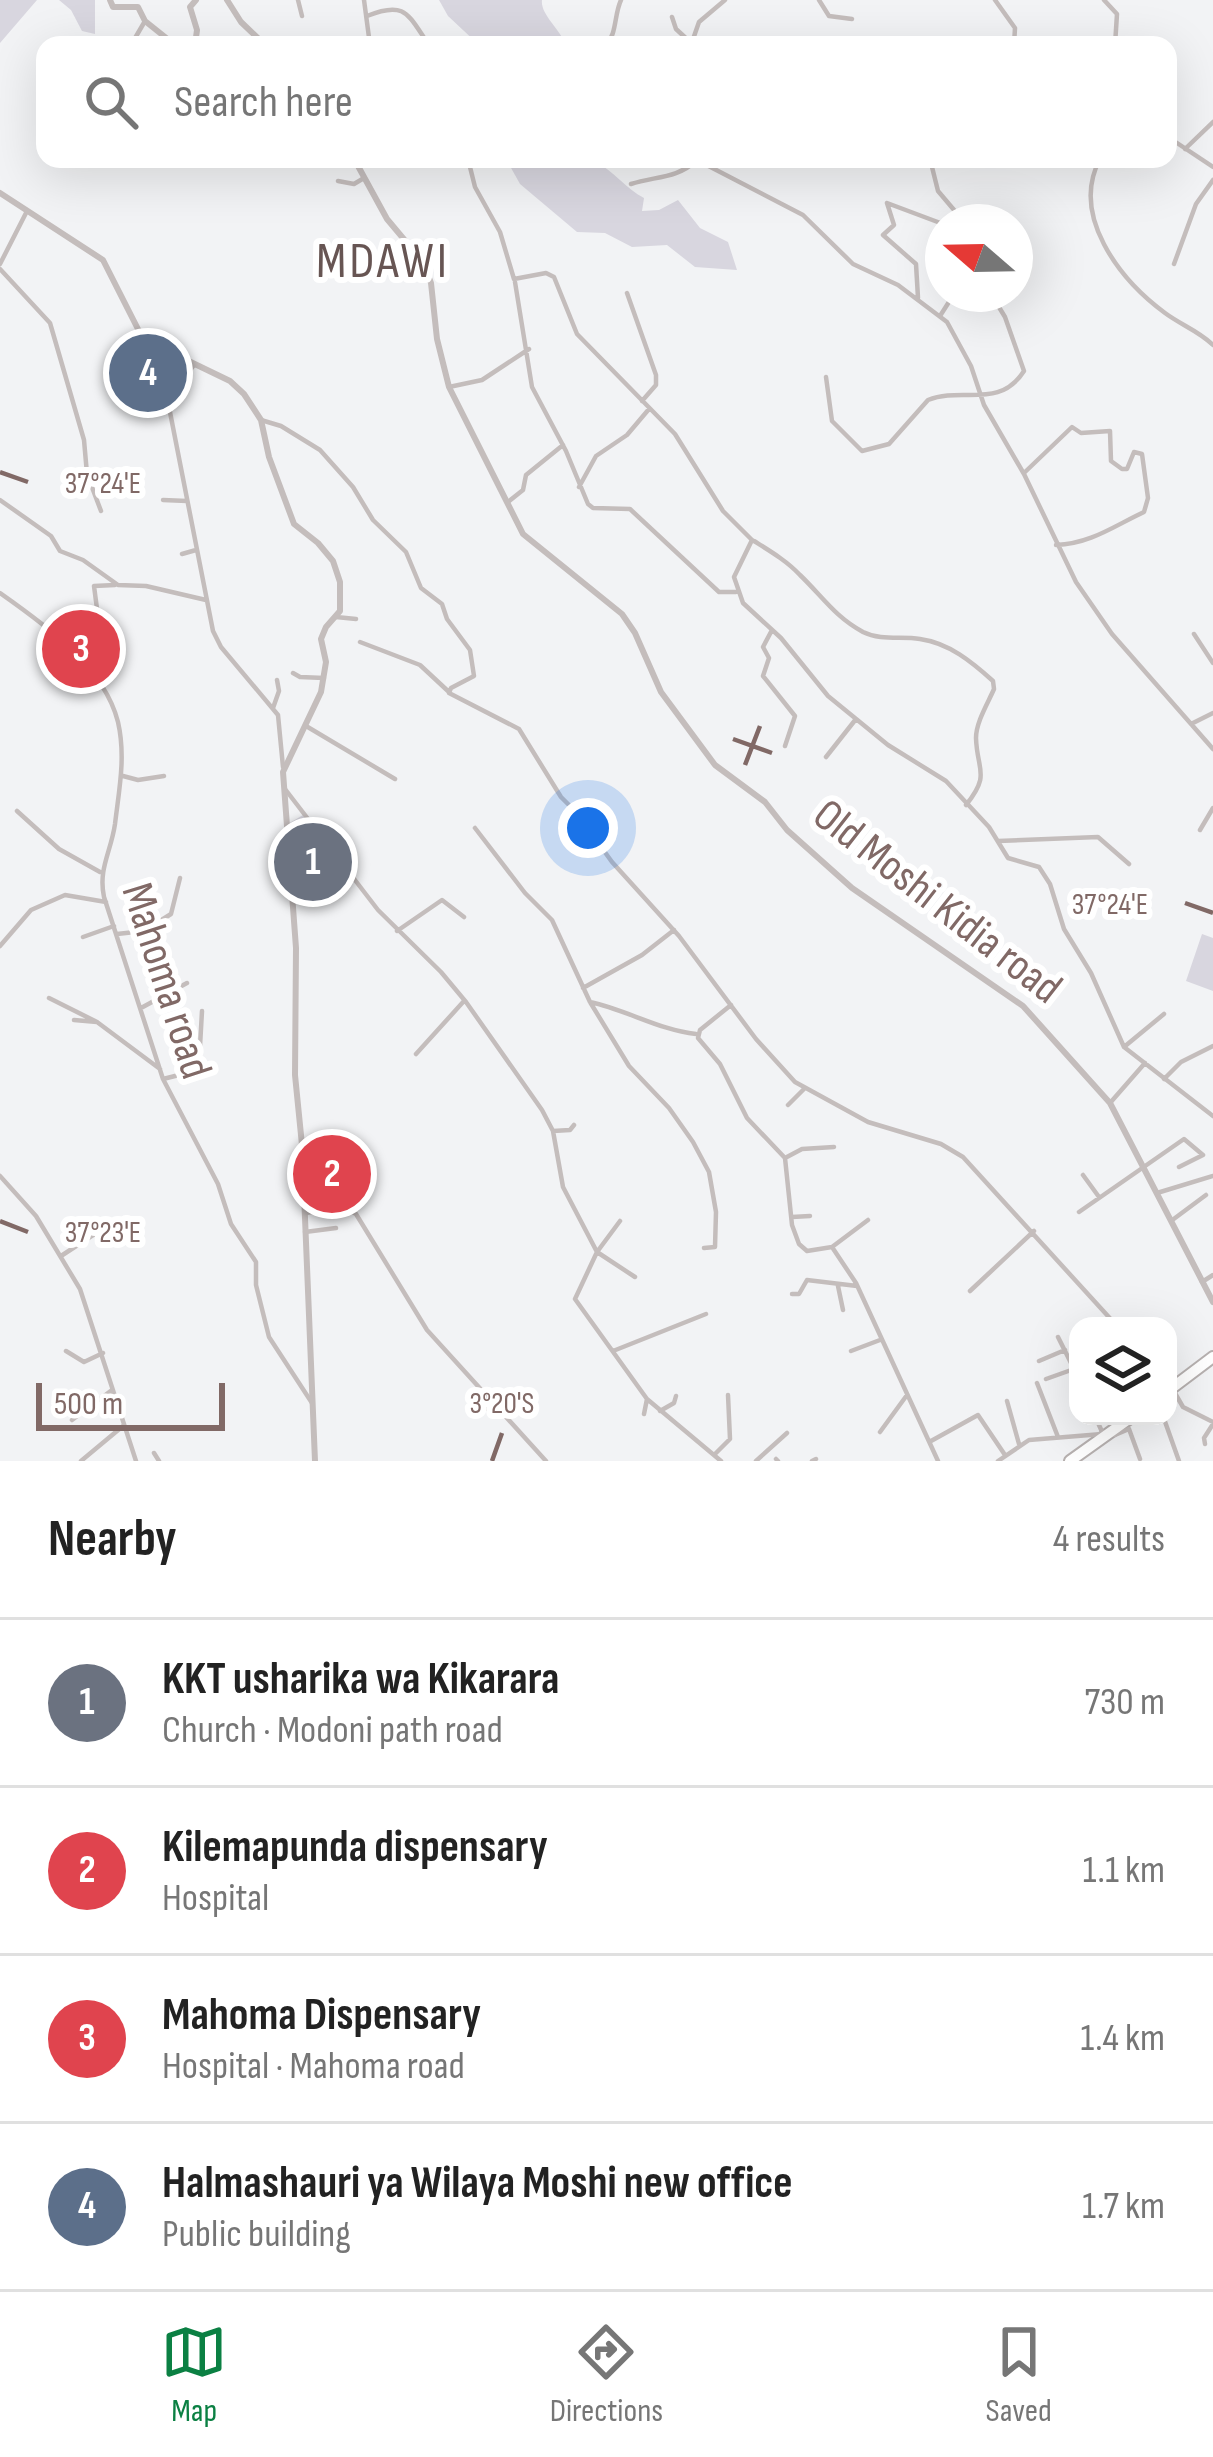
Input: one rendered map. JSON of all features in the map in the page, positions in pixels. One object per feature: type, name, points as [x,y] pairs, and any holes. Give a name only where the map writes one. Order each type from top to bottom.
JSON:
[{"type":"highway","points":[[1177,1384],[1213,1357]]},
{"type":"highway","points":[[1078,1456],[1120,1425]]},
{"type":"street","points":[[110,0],[113,7],[138,7],[145,21],[164,36]]},
{"type":"street","points":[[227,0],[256,36]]},
{"type":"street","points":[[298,0],[302,16]]},
{"type":"street","points":[[364,0],[369,36]]},
{"type":"street","points":[[613,36],[620,0]]},
{"type":"street","points":[[694,36],[699,22],[724,0]]},
{"type":"street","points":[[819,0],[829,16],[852,19]]},
{"type":"street","points":[[994,0],[1015,28],[1015,36]]},
{"type":"street","points":[[1107,0],[1117,14],[1116,36]]},
{"type":"street","points":[[192,1],[194,36]]},
{"type":"street","points":[[367,16],[391,5],[398,7],[409,14],[423,36]]},
{"type":"street","points":[[672,17],[684,36]]},
{"type":"street","points":[[136,36],[145,21]]},
{"type":"street","points":[[1186,149],[1213,122]]},
{"type":"street","points":[[1177,143],[1213,167]]},
{"type":"street","name":"Old Moshi Kidia road","points":[[360,168],[387,219],[423,262],[449,387],[518,528],[534,546],[622,614],[661,692],[715,765],[765,802],[787,830],[852,888],[1023,1006],[1110,1102],[1213,1302]]},
{"type":"street","points":[[470,168],[475,187],[498,226],[515,280],[535,395],[592,508],[630,508],[716,590],[736,592],[828,696],[894,749],[937,775],[1008,858],[1042,870],[1064,929],[1091,973],[1124,1047],[1212,1112]]},
{"type":"street","points":[[631,184],[677,175],[685,168]]},
{"type":"street","points":[[713,168],[803,215],[854,264],[918,298],[940,316],[957,336],[981,398],[1024,474],[1056,545],[1112,634],[1213,749]]},
{"type":"street","points":[[932,168],[947,204]]},
{"type":"street","points":[[1096,168],[1090,207],[1111,257],[1157,307],[1213,345]]},
{"type":"street","points":[[338,181],[354,184],[364,178]]},
{"type":"street","points":[[1174,264],[1193,209],[1213,180]]},
{"type":"street","points":[[0,193],[98,255],[111,271],[143,339],[236,386],[261,420],[294,524],[318,543],[335,567],[341,596],[336,617],[321,640],[324,678],[283,768]]},
{"type":"street","points":[[918,298],[916,264],[883,235],[894,225],[887,203],[925,217]]},
{"type":"street","points":[[26,213],[0,267],[50,323],[101,511]]},
{"type":"street","points":[[515,280],[546,273],[554,277],[577,334],[675,434],[723,512],[802,576],[827,608],[877,638],[918,638],[946,647],[993,682],[976,736],[983,774],[966,805]]},
{"type":"street","points":[[627,293],[656,375],[656,385],[642,401]]},
{"type":"street","points":[[940,316],[943,312]]},
{"type":"street","points":[[826,377],[832,421],[862,451],[889,444],[928,400],[937,396],[981,398],[1021,378],[1024,371],[1002,312]]},
{"type":"street","points":[[449,387],[482,380],[529,349]]},
{"type":"street","points":[[194,365],[173,393],[169,407],[206,600],[218,644],[273,707],[279,721],[296,948],[296,1075],[315,1461]]},
{"type":"street","points":[[579,488],[596,456],[624,438],[649,409]]},
{"type":"street","points":[[261,420],[281,426],[320,450],[357,492],[375,523],[403,547],[421,588],[442,604],[447,620],[470,650],[476,672],[449,692]]},
{"type":"street","points":[[1024,474],[1070,427],[1081,433],[1110,431],[1111,461],[1122,469],[1127,469],[1134,452],[1142,454],[1148,498],[1144,512],[1115,530],[1056,545]]},
{"type":"street","points":[[506,503],[523,490],[526,475],[563,445]]},
{"type":"street","points":[[0,500],[51,536],[58,549],[118,585]]},
{"type":"street","points":[[163,500],[187,501]]},
{"type":"street","points":[[736,592],[736,569],[752,540]]},
{"type":"street","points":[[182,554],[196,550]]},
{"type":"street","points":[[94,676],[99,624],[94,586],[148,586],[206,600]]},
{"type":"street","name":"Mahoma road","points":[[0,593],[38,619],[94,676],[117,719],[122,775],[113,836],[100,872],[106,902],[164,1079],[184,1126],[218,1184],[231,1224],[256,1262],[256,1285],[269,1337],[312,1403]]},
{"type":"street","points":[[336,617],[356,619]]},
{"type":"street","points":[[772,630],[763,647],[769,658],[763,676],[795,716],[785,746]]},
{"type":"street","points":[[1194,634],[1213,663]]},
{"type":"street","points":[[360,642],[420,665],[449,692],[519,729],[556,790],[612,862],[674,930],[768,1053],[804,1089],[868,1122],[949,1148],[971,1163],[1109,1317]]},
{"type":"street","points":[[293,673],[324,678]]},
{"type":"street","points":[[273,707],[280,691],[277,680]]},
{"type":"street","points":[[1190,724],[1213,713]]},
{"type":"street","points":[[826,757],[856,718]]},
{"type":"street","points":[[306,726],[395,779]]},
{"type":"street","points":[[122,775],[138,780],[164,776]]},
{"type":"street","points":[[284,788],[397,931],[464,1000],[553,1131],[563,1187],[597,1252],[635,1277]]},
{"type":"street","points":[[1199,830],[1213,808]]},
{"type":"street","points":[[17,811],[59,849],[100,872]]},
{"type":"street","points":[[476,827],[525,893],[552,920],[590,1002],[629,1066],[669,1108],[707,1167],[716,1218],[715,1247],[704,1248]]},
{"type":"street","points":[[998,841],[1098,837],[1129,864]]},
{"type":"street","points":[[117,934],[143,931],[171,914],[180,878]]},
{"type":"street","points":[[0,946],[31,910],[65,895],[106,902]]},
{"type":"street","points":[[397,931],[442,900],[464,917]]},
{"type":"street","points":[[83,937],[114,926]]},
{"type":"street","points":[[583,988],[642,955],[674,930]]},
{"type":"street","points":[[141,1008],[187,983]]},
{"type":"street","points":[[50,998],[97,1022],[160,1069]]},
{"type":"street","points":[[416,1054],[464,1000]]},
{"type":"street","points":[[590,1002],[672,1031],[696,1034],[720,1064],[747,1118],[785,1158],[796,1239],[802,1248],[832,1247],[868,1220]]},
{"type":"street","points":[[696,1034],[731,1005]]},
{"type":"street","points":[[164,1079],[191,1072],[200,1064],[202,1010]]},
{"type":"street","points":[[1124,1047],[1164,1014]]},
{"type":"street","points":[[74,1020],[97,1022]]},
{"type":"street","points":[[1164,1079],[1181,1062],[1213,1046]]},
{"type":"street","points":[[1110,1102],[1145,1063]]},
{"type":"street","points":[[788,1106],[804,1089]]},
{"type":"street","points":[[553,1131],[570,1130],[574,1125]]},
{"type":"street","points":[[1078,1212],[1184,1139],[1204,1154],[1179,1167]]},
{"type":"street","points":[[785,1158],[799,1149],[833,1147]]},
{"type":"street","points":[[302,1169],[311,1176],[325,1177]]},
{"type":"street","points":[[1083,1175],[1099,1197]]},
{"type":"street","points":[[0,1176],[36,1216],[80,1289],[136,1461]]},
{"type":"street","points":[[1156,1193],[1213,1176]]},
{"type":"street","points":[[1171,1221],[1205,1195]]},
{"type":"street","points":[[304,1213],[343,1206],[356,1214],[420,1321],[546,1461]]},
{"type":"street","points":[[792,1217],[810,1216]]},
{"type":"street","points":[[61,1256],[116,1220]]},
{"type":"street","points":[[620,1221],[574,1296],[647,1399],[722,1461]]},
{"type":"street","points":[[305,1232],[336,1228]]},
{"type":"street","points":[[970,1291],[1034,1232]]},
{"type":"street","points":[[832,1247],[857,1286],[938,1461]]},
{"type":"street","points":[[1202,1282],[1213,1274]]},
{"type":"street","points":[[792,1294],[799,1294],[807,1280],[857,1286]]},
{"type":"street","points":[[838,1286],[843,1310]]},
{"type":"street","points":[[614,1351],[706,1314]]},
{"type":"street","points":[[1058,1337],[1069,1358]]},
{"type":"street","points":[[851,1351],[880,1340]]},
{"type":"street","points":[[1039,1361],[1065,1350]]},
{"type":"street","points":[[66,1351],[84,1362],[103,1353]]},
{"type":"street","points":[[1046,1379],[1069,1371]]},
{"type":"street","points":[[1037,1383],[1058,1437]]},
{"type":"street","points":[[72,1420],[112,1390]]},
{"type":"street","points":[[714,1455],[730,1439],[728,1395]]},
{"type":"street","points":[[880,1432],[907,1395]]},
{"type":"street","points":[[660,1411],[674,1403],[676,1396]]},
{"type":"street","points":[[644,1414],[647,1399]]},
{"type":"street","points":[[1177,1399],[1213,1423],[1205,1444]]},
{"type":"street","points":[[1007,1401],[1019,1444]]},
{"type":"street","points":[[481,1411],[495,1405]]},
{"type":"street","points":[[929,1442],[978,1415],[1017,1458]]},
{"type":"street","points":[[1101,1425],[1107,1434]]},
{"type":"street","points":[[1166,1425],[1179,1461]]},
{"type":"street","points":[[81,1461],[123,1426]]},
{"type":"street","points":[[998,1461],[1019,1444],[1115,1435],[1129,1429],[1140,1459]]},
{"type":"street","points":[[756,1461],[787,1433]]},
{"type":"street","points":[[154,1453],[159,1461]]},
{"type":"street","points":[[1078,1456],[1096,1461]]},
{"type":"shaded area","points":[[0,0],[37,0],[0,43]]},
{"type":"shaded area","points":[[59,0],[95,0],[95,34],[82,31],[71,10]]},
{"type":"shaded area","points":[[439,0],[542,0],[560,36],[469,36]]},
{"type":"shaded area","points":[[511,168],[606,168],[644,198],[642,211],[659,210],[678,200],[700,228],[728,242],[737,270],[695,267],[667,245],[632,247],[605,233],[577,232],[520,184]]},
{"type":"shaded area","points":[[303,815],[320,844],[305,853],[288,824]]},
{"type":"shaded area","points":[[1202,934],[1213,938],[1213,991],[1186,981]]},
{"type":"place","name":"Halmashauri ya Wilaya Moshi new office","points":[[148,373]]},
{"type":"place","name":"Mahoma Dispensary","points":[[81,649]]},
{"type":"place","name":"KKT usharika wa Kikarara","points":[[313,862]]},
{"type":"place","name":"Kilemapunda dispensary","points":[[332,1174]]},
{"type":"district","name":"MDAWI","points":[[383,261]]}]
